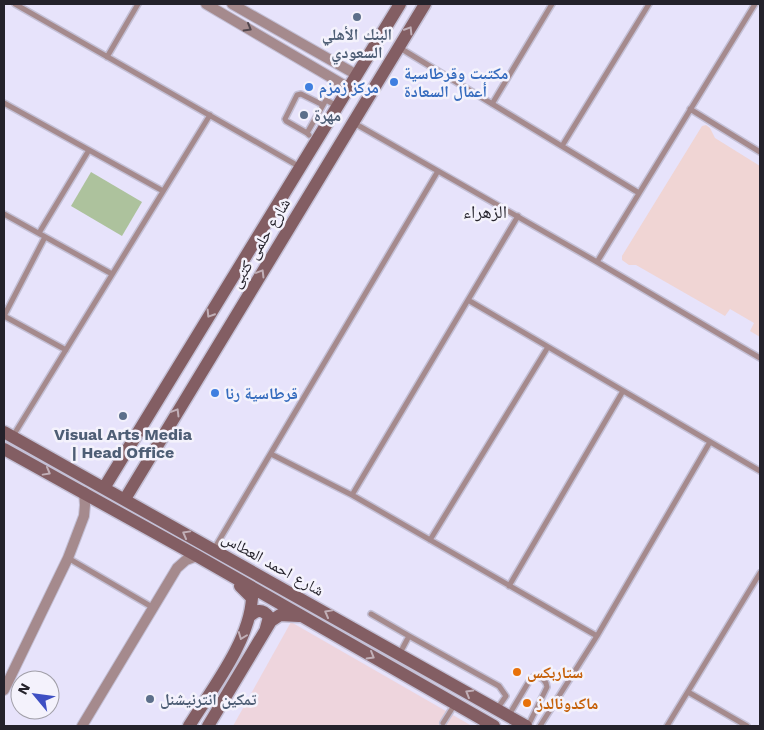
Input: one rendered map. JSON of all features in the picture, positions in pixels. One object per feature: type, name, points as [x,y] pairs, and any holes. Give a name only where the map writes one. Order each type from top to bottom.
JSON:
[{"type":"street","points":[[206,4],[349,88]]},
{"type":"street","points":[[232,4],[356,75]]},
{"type":"street","name":"شارع حلمى كتبى","points":[[104,488],[300,167],[312,136],[322,120],[338,106],[400,4]]},
{"type":"street","name":"شارع حلمى كتبى","points":[[125,499],[425,4]]},
{"type":"street","name":"شارع احمد العطاس","points":[[8,434],[527,726]]},
{"type":"street","name":"شارع احمد العطاس","points":[[4,449],[84,492],[494,726]]},
{"type":"street","points":[[121,460],[127,476],[138,475]]},
{"type":"street","points":[[4,690],[68,558],[84,516],[84,492]]},
{"type":"street","points":[[82,726],[177,568],[186,560],[197,556]]},
{"type":"street","points":[[189,726],[237,648],[251,612],[252,598],[234,578]]},
{"type":"street","points":[[249,617],[260,610],[266,613],[269,617],[266,628]]},
{"type":"street","points":[[208,726],[271,621],[280,615],[301,616]]},
{"type":"lane","points":[[14,4],[300,167]]},
{"type":"lane","points":[[107,57],[138,4]]},
{"type":"lane","points":[[492,104],[552,4]]},
{"type":"lane","points":[[562,146],[649,4]]},
{"type":"lane","points":[[597,262],[754,4]]},
{"type":"lane","points":[[399,47],[639,193]]},
{"type":"lane","points":[[312,136],[285,119],[299,94],[323,105]]},
{"type":"lane","points":[[322,120],[323,105],[327,100],[338,106]]},
{"type":"lane","points":[[4,103],[163,191]]},
{"type":"lane","points":[[690,109],[760,152]]},
{"type":"lane","points":[[8,434],[66,350],[210,115]]},
{"type":"lane","points":[[352,122],[518,216],[760,358]]},
{"type":"lane","points":[[39,233],[89,150]]},
{"type":"lane","points":[[214,549],[438,171]]},
{"type":"lane","points":[[4,214],[112,274]]},
{"type":"lane","points":[[352,495],[518,216]]},
{"type":"lane","points":[[45,237],[4,316],[66,350]]},
{"type":"lane","points":[[468,300],[760,471]]},
{"type":"lane","points":[[430,540],[548,347]]},
{"type":"lane","points":[[509,586],[623,391]]},
{"type":"lane","points":[[540,726],[597,636],[710,442]]},
{"type":"lane","points":[[271,454],[352,495],[597,636]]},
{"type":"lane","points":[[68,558],[152,607]]},
{"type":"lane","points":[[667,726],[760,574]]},
{"type":"lane","points":[[371,614],[499,686],[506,696],[497,710]]},
{"type":"lane","points":[[400,654],[409,636]]},
{"type":"lane","points":[[509,716],[531,678],[539,677],[545,681],[547,687],[527,726]]},
{"type":"lane","points":[[688,692],[747,726]]},
{"type":"lane","points":[[443,723],[455,704]]},
{"type":"shaded area","points":[[706,125],[710,128],[715,138],[760,166],[760,337],[750,331],[754,323],[730,309],[725,316],[636,265],[629,265],[622,260],[622,256],[702,126]]},
{"type":"shaded area","points":[[291,622],[472,726],[233,726]]},
{"type":"green space","points":[[91,172],[142,202],[122,236],[71,206]]},
{"type":"place","name":"البنك الأهلي السعودي","points":[[357,17]]},
{"type":"place","name":"مكتبت وقرطاسية أعمال السعادة","points":[[394,82]]},
{"type":"place","name":"مركز زمزم","points":[[309,87]]},
{"type":"place","name":"مهرة","points":[[304,115]]},
{"type":"place","name":"قرطاسية رنا","points":[[215,393]]},
{"type":"place","name":"Visual Arts Media | Head Office","points":[[123,416]]},
{"type":"place","name":"ستاربكس","points":[[517,672]]},
{"type":"place","name":"تمكين انترنیشنل","points":[[150,699]]},
{"type":"place","name":"ماكدونالدز","points":[[527,703]]},
{"type":"district","name":"الزهراء","points":[[485,211]]}]
